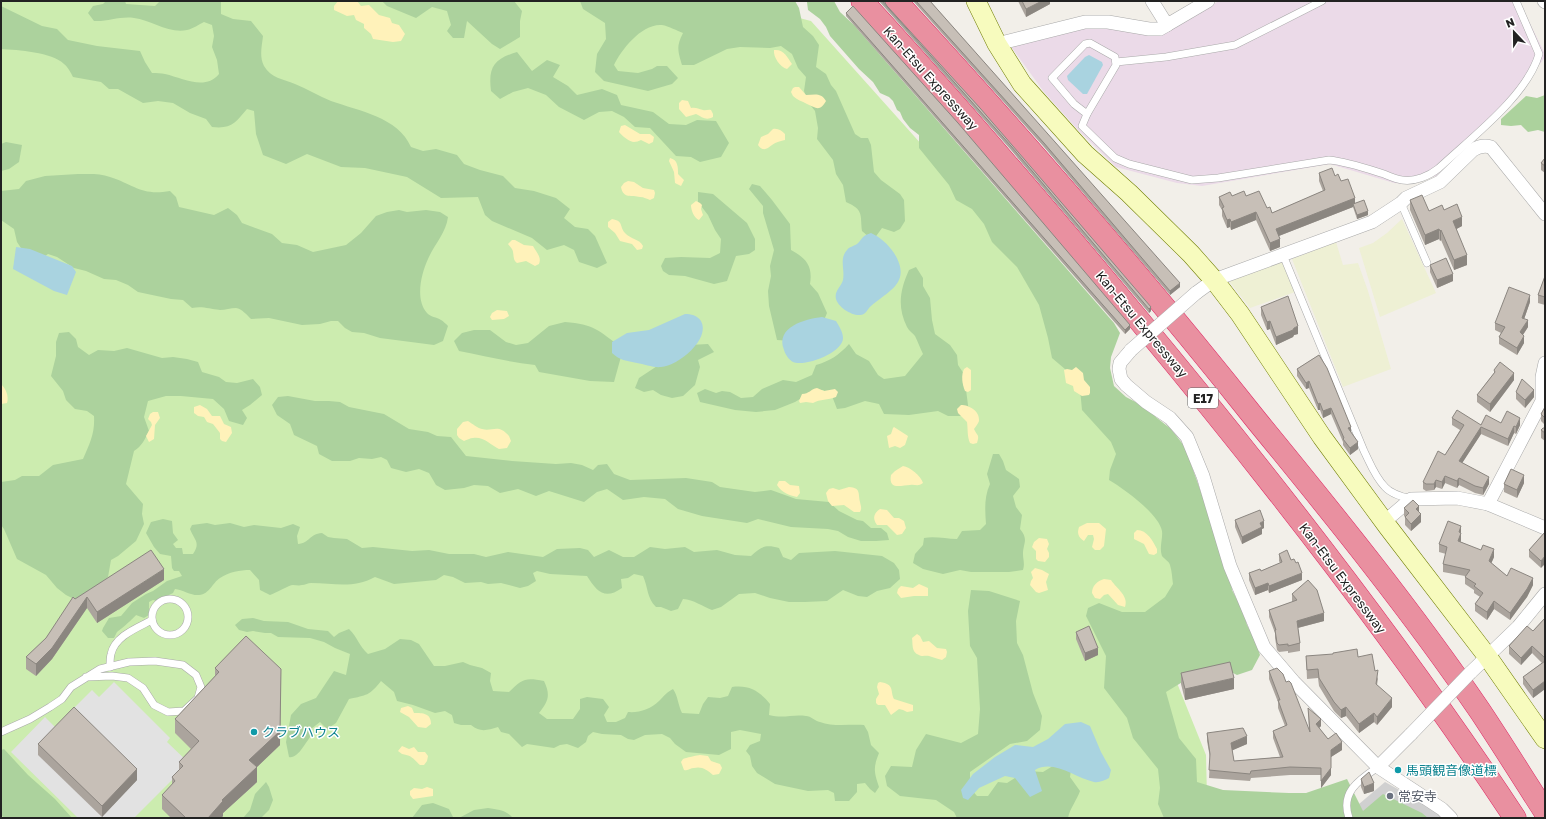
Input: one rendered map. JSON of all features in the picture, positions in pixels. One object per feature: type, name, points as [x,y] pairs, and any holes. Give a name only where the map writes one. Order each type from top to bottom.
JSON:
[{"type":"highway","name":"Kan-Etsu Expressway","points":[[862,1],[938,84],[1024,183],[1182,372],[1256,464],[1378,622],[1474,756],[1515,818]]},
{"type":"highway","name":"Kan-Etsu Expressway","points":[[896,1],[1046,167],[1117,250],[1207,358],[1333,515],[1423,632],[1479,710],[1545,812]]},
{"type":"street","points":[[976,1],[997,44],[1022,84],[1045,111],[1086,154],[1162,224],[1214,280],[1240,314],[1322,437],[1384,522],[1487,656],[1545,739]]},
{"type":"street","points":[[1152,1],[1167,25]]},
{"type":"street","points":[[997,44],[1085,22],[1108,22],[1160,29],[1208,1]]},
{"type":"street","points":[[1451,818],[1442,809],[1378,767],[1294,682],[1264,646],[1230,566],[1203,476],[1187,436],[1170,418],[1146,402],[1126,385],[1121,379],[1119,369],[1120,363],[1124,356],[1196,293],[1214,280],[1372,222],[1401,203],[1406,198],[1440,182],[1479,146],[1486,145],[1491,147],[1545,214]]},
{"type":"street","points":[[1488,504],[1542,401],[1542,377],[1545,363]]},
{"type":"street","points":[[1384,522],[1411,500],[1457,498],[1488,504],[1545,528]]},
{"type":"street","points":[[1378,767],[1470,673],[1518,627],[1545,594]]},
{"type":"lane","points":[[1116,62],[1166,57],[1235,45],[1322,1]]},
{"type":"lane","points":[[1087,114],[1074,104],[1052,78],[1085,44],[1090,43],[1115,57],[1116,65],[1087,114],[1082,126],[1115,158],[1129,164],[1192,180],[1218,178],[1329,160],[1345,161],[1402,180],[1412,180],[1434,172],[1440,168],[1494,118],[1519,90],[1536,66],[1539,54],[1516,1]]},
{"type":"lane","points":[[1401,203],[1427,263]]},
{"type":"lane","points":[[1283,255],[1364,450],[1376,474],[1385,488],[1399,496],[1411,500]]},
{"type":"lane","points":[[168,600],[180,602],[187,611],[188,621],[184,628],[174,635],[168,635],[158,630],[152,620],[154,609],[162,601],[168,600]]},
{"type":"lane","points":[[110,667],[111,653],[117,641],[152,620]]},
{"type":"lane","points":[[1,732],[30,719],[50,707],[62,698],[71,687],[86,677],[100,669],[129,662],[155,661],[183,665],[196,675],[201,687],[198,698],[184,711],[168,712],[154,706],[143,688],[128,678],[112,676],[86,677]]},
{"type":"lane","points":[[1349,818],[1345,807],[1348,795],[1358,781],[1378,767]]},
{"type":"shaded area","points":[[1219,1],[1519,1],[1545,54],[1545,57],[1510,105],[1482,134],[1436,176],[1411,184],[1394,183],[1330,164],[1202,186],[1177,183],[1116,167],[1078,130],[1044,92],[1012,48],[1014,44],[1083,28],[1099,27],[1165,32]]},
{"type":"shaded area","points":[[114,682],[170,738],[167,742],[189,763],[134,818],[78,818],[11,752],[45,717],[55,727],[92,690],[99,697]]},
{"type":"shaded area","name":"常安寺","points":[[1385,782],[1434,809],[1442,818],[1355,818],[1352,810]]},
{"type":"green space","points":[[1,1],[757,1],[764,9],[811,21],[1017,251],[1171,497],[1177,683],[1206,755],[1207,797],[1238,818],[1,818]]},
{"type":"green space","points":[[106,1],[125,1],[126,4],[155,6],[160,1],[221,1],[221,14],[233,19],[251,21],[263,36],[261,51],[262,62],[267,70],[274,76],[300,86],[331,101],[377,116],[397,129],[405,137],[411,147],[423,151],[436,149],[457,155],[464,164],[503,176],[515,188],[534,191],[556,198],[570,209],[564,218],[575,227],[588,229],[595,236],[607,263],[597,268],[579,262],[574,250],[564,245],[547,250],[532,238],[492,221],[485,215],[478,197],[441,198],[407,177],[365,168],[341,167],[307,154],[286,164],[263,155],[256,134],[254,111],[247,109],[229,126],[212,127],[206,119],[190,113],[173,103],[158,101],[143,103],[118,89],[109,89],[101,82],[73,77],[65,65],[59,60],[43,54],[1,49],[1,6],[42,26],[57,29],[68,40],[97,46],[140,51],[152,73],[163,74],[201,83],[213,79],[219,74],[217,60],[212,47],[214,36],[212,25],[204,22],[194,28],[180,31],[134,18],[94,21],[88,13],[93,6],[103,4]]},
{"type":"green space","points":[[382,1],[514,1],[522,11],[520,21],[520,37],[500,49],[492,44],[467,21],[464,38],[453,38],[447,31],[451,25],[447,11],[432,7],[416,18],[387,6]]},
{"type":"green space","points":[[580,1],[795,1],[799,8],[803,27],[813,36],[819,45],[816,67],[826,74],[831,85],[836,91],[855,134],[861,138],[868,138],[871,145],[874,172],[881,180],[900,194],[904,200],[905,221],[900,229],[894,232],[882,228],[874,239],[870,238],[862,231],[860,213],[856,208],[846,202],[843,185],[836,174],[833,160],[817,139],[818,128],[815,111],[808,102],[804,91],[806,77],[798,68],[792,54],[781,46],[770,48],[740,47],[727,49],[694,65],[682,65],[678,49],[683,33],[662,25],[647,28],[627,45],[614,65],[618,71],[638,73],[657,66],[667,66],[678,78],[672,84],[648,91],[604,81],[595,72],[597,54],[606,39],[605,23],[583,9]]},
{"type":"green space","points":[[834,1],[840,12],[854,25],[1114,323],[1120,333],[1111,357],[1110,368],[1114,386],[1126,397],[1147,408],[1171,429],[1185,447],[1231,577],[1232,590],[1244,613],[1247,625],[1255,640],[1260,655],[1252,670],[1237,675],[1225,669],[1189,678],[1166,692],[1179,738],[1196,759],[1197,782],[1223,790],[1306,793],[1347,779],[1363,811],[1383,794],[1422,813],[1428,818],[1164,818],[1158,804],[1160,788],[1158,769],[1133,738],[1127,718],[1104,688],[1106,656],[1086,616],[1088,608],[1099,603],[1122,612],[1145,612],[1165,597],[1173,584],[1169,562],[1162,556],[1161,553],[1162,531],[1159,524],[1140,502],[1109,480],[1110,470],[1116,454],[1111,442],[1082,410],[1080,389],[1072,375],[1052,358],[1039,305],[1017,267],[992,242],[984,224],[972,209],[956,200],[949,185],[919,148],[919,135],[910,128],[903,119],[893,101],[889,97],[880,93],[873,82],[859,69],[830,36],[820,19],[808,10],[807,2]]},
{"type":"green space","points":[[517,52],[532,71],[547,60],[560,65],[553,77],[568,86],[577,95],[602,89],[617,95],[621,105],[653,112],[669,124],[686,125],[697,120],[716,121],[729,143],[721,157],[700,162],[691,157],[676,156],[650,128],[635,127],[624,117],[612,111],[599,112],[584,120],[559,107],[546,95],[528,88],[513,92],[500,99],[491,91],[490,83],[492,70],[498,61]]},
{"type":"green space","points":[[1545,95],[1545,132],[1538,130],[1528,132],[1521,125],[1501,125],[1501,119],[1526,96],[1537,98]]},
{"type":"green space","points":[[6,142],[22,145],[19,162],[9,169],[1,171],[1,144]]},
{"type":"green space","points":[[78,174],[106,176],[145,191],[170,191],[176,197],[179,207],[214,215],[228,208],[237,215],[242,223],[272,234],[282,243],[297,245],[313,252],[346,245],[361,233],[376,216],[387,212],[399,210],[407,212],[426,210],[440,212],[448,217],[447,223],[425,265],[421,279],[420,294],[423,308],[427,313],[442,320],[448,326],[443,341],[434,345],[380,338],[364,333],[352,332],[338,321],[302,325],[269,318],[251,319],[236,308],[220,310],[203,307],[192,308],[183,300],[138,292],[128,285],[116,280],[104,279],[86,271],[74,268],[57,257],[48,254],[41,259],[21,248],[17,242],[14,229],[1,220],[1,191],[19,189],[26,181],[45,176]]},
{"type":"green space","points":[[752,184],[760,186],[790,224],[791,250],[801,256],[807,263],[811,278],[810,284],[818,293],[827,313],[822,325],[791,341],[777,340],[769,306],[768,291],[771,276],[770,266],[774,250],[763,213],[763,206],[749,189]]},
{"type":"green space","points":[[698,192],[713,194],[747,223],[755,239],[755,250],[749,254],[736,256],[727,281],[714,284],[685,276],[669,275],[663,271],[661,266],[665,258],[710,258],[720,253],[721,239],[708,215],[698,202]]},
{"type":"green space","points":[[1402,219],[1436,293],[1380,317],[1359,248],[1373,243],[1387,233]]},
{"type":"green space","points":[[1336,242],[1343,265],[1358,263],[1368,291],[1391,369],[1343,387],[1292,259]]},
{"type":"green space","points":[[1280,261],[1285,265],[1295,292],[1250,308],[1229,281]]},
{"type":"green space","points":[[916,267],[923,278],[923,286],[930,298],[935,334],[950,345],[957,355],[958,365],[964,374],[969,413],[960,416],[948,416],[938,411],[909,415],[884,414],[879,404],[865,401],[845,408],[837,409],[832,396],[823,390],[815,390],[795,402],[775,410],[756,412],[735,410],[700,402],[697,393],[705,389],[716,393],[722,391],[730,392],[741,398],[753,397],[762,389],[783,380],[796,382],[812,375],[816,365],[826,362],[834,357],[849,344],[856,354],[869,361],[878,375],[884,379],[905,376],[923,354],[915,336],[907,327],[901,305],[903,285],[906,277],[909,270]]},
{"type":"green space","points":[[565,322],[583,324],[596,329],[621,347],[622,353],[614,382],[590,381],[539,372],[535,365],[506,361],[459,351],[454,341],[462,333],[474,330],[490,330],[506,342],[516,345],[528,343],[549,326]]},
{"type":"green space","points":[[69,332],[76,339],[78,347],[89,355],[98,350],[114,351],[127,348],[162,358],[173,357],[187,359],[198,362],[202,372],[219,377],[226,382],[237,383],[253,379],[260,387],[262,395],[242,410],[247,418],[243,425],[229,421],[224,409],[213,399],[166,396],[148,401],[144,417],[149,431],[145,440],[134,451],[126,484],[143,504],[142,514],[144,524],[136,541],[111,560],[108,577],[76,600],[57,588],[46,575],[17,559],[1,525],[1,482],[15,480],[22,476],[39,476],[53,465],[83,459],[90,443],[94,428],[94,416],[87,411],[75,409],[66,400],[63,391],[51,376],[56,356],[56,342],[59,333]]},
{"type":"green space","points":[[708,344],[714,352],[698,360],[700,367],[695,385],[683,396],[672,398],[661,395],[653,390],[644,392],[635,388],[639,378],[689,345]]},
{"type":"green space","points":[[288,396],[315,401],[340,402],[349,407],[384,414],[409,429],[428,432],[437,436],[451,437],[466,456],[556,464],[571,463],[582,465],[593,470],[598,465],[607,464],[614,474],[630,480],[686,478],[712,482],[720,487],[755,492],[771,490],[796,499],[829,502],[839,511],[857,520],[863,521],[871,528],[881,528],[887,533],[889,540],[861,541],[848,537],[838,531],[828,529],[791,527],[758,519],[747,523],[702,516],[678,509],[665,499],[644,497],[623,500],[607,489],[597,492],[584,502],[549,491],[536,496],[518,489],[500,493],[488,486],[474,485],[464,488],[445,490],[436,485],[429,473],[419,469],[406,472],[391,468],[387,460],[381,457],[372,459],[359,458],[350,461],[332,461],[319,454],[317,446],[294,435],[290,424],[277,415],[272,405],[278,397]]},
{"type":"green space","points":[[993,454],[999,454],[1006,470],[1019,479],[1020,487],[1013,496],[1016,507],[1022,515],[1020,529],[1025,539],[1023,550],[1023,570],[1009,572],[971,572],[960,570],[943,574],[923,569],[913,563],[915,554],[923,545],[924,538],[936,537],[957,539],[962,531],[980,530],[986,524],[986,499],[990,484],[987,474]]},
{"type":"green space","points":[[163,519],[172,521],[173,533],[178,540],[173,544],[176,548],[182,548],[183,554],[193,554],[197,544],[190,529],[192,525],[207,523],[215,525],[230,523],[244,527],[254,525],[281,528],[293,524],[300,527],[297,536],[298,544],[305,542],[314,535],[322,533],[328,537],[347,539],[362,548],[373,547],[412,551],[429,550],[449,554],[474,554],[486,557],[508,552],[543,557],[557,549],[580,548],[588,550],[594,557],[609,550],[623,557],[634,557],[650,547],[665,549],[685,547],[694,552],[717,550],[735,555],[751,556],[761,548],[770,546],[779,548],[783,557],[791,560],[799,553],[835,551],[882,556],[894,563],[899,570],[900,579],[890,588],[877,591],[867,597],[858,596],[843,590],[827,601],[789,602],[755,593],[739,594],[721,607],[712,610],[683,599],[678,609],[671,611],[661,607],[656,607],[653,604],[649,597],[643,576],[634,574],[628,578],[621,579],[622,588],[616,592],[606,594],[598,590],[587,576],[550,574],[537,571],[533,573],[536,581],[528,586],[520,588],[501,583],[465,583],[453,577],[444,575],[436,580],[394,584],[375,577],[367,581],[351,584],[311,583],[293,585],[270,595],[260,590],[259,580],[250,570],[246,570],[223,576],[217,580],[206,593],[203,594],[193,595],[175,589],[173,593],[157,601],[153,600],[149,602],[149,615],[144,618],[136,615],[117,632],[114,638],[108,638],[102,631],[109,618],[121,616],[132,603],[167,581],[182,576],[179,571],[174,571],[172,568],[171,556],[160,554],[146,533],[151,522]]},
{"type":"green space","points":[[971,590],[989,591],[1020,601],[1016,621],[1017,643],[1023,655],[1033,693],[1042,716],[1040,730],[1027,741],[1010,744],[970,772],[970,788],[977,796],[988,796],[998,782],[1007,783],[1026,771],[1043,772],[1061,761],[1072,762],[1070,777],[1080,791],[1068,818],[957,818],[954,812],[936,800],[900,796],[887,786],[885,776],[891,766],[912,767],[916,750],[926,734],[961,743],[978,734],[980,709],[977,658],[970,646],[968,611]]},
{"type":"green space","points":[[253,618],[264,621],[288,622],[308,629],[328,631],[334,637],[349,629],[368,654],[385,649],[400,639],[411,640],[419,644],[434,666],[445,666],[463,662],[482,668],[491,673],[490,681],[493,691],[509,692],[517,684],[528,679],[544,681],[548,698],[539,713],[547,719],[573,719],[580,709],[580,699],[587,697],[603,699],[609,707],[604,715],[607,722],[616,722],[625,718],[628,712],[641,711],[649,708],[673,689],[682,713],[699,714],[708,697],[720,698],[728,696],[732,687],[749,688],[758,692],[770,704],[769,715],[779,717],[808,716],[825,724],[864,725],[868,732],[871,745],[879,753],[875,770],[879,787],[875,793],[865,783],[857,784],[857,792],[849,801],[835,801],[834,793],[828,790],[808,791],[775,784],[757,773],[752,766],[750,756],[746,751],[750,745],[760,741],[761,734],[740,730],[731,732],[731,749],[719,755],[686,752],[675,744],[670,738],[662,734],[645,735],[634,740],[628,739],[621,735],[593,732],[588,736],[586,742],[578,748],[567,744],[554,748],[527,744],[522,747],[509,734],[501,732],[498,727],[481,730],[471,725],[461,725],[454,723],[452,715],[445,711],[435,713],[397,701],[394,692],[381,681],[367,694],[349,699],[336,723],[327,729],[320,722],[311,729],[311,736],[301,750],[295,756],[289,757],[286,742],[291,715],[301,704],[316,698],[334,671],[346,675],[350,654],[324,642],[310,638],[278,637],[271,633],[253,631],[247,632],[239,630],[235,625],[242,619]]},
{"type":"green space","points":[[4,749],[28,775],[55,799],[72,818],[5,818],[2,816],[1,750]]},
{"type":"green space","points":[[266,782],[273,800],[269,810],[261,818],[243,818],[250,810],[255,794]]},
{"type":"green space","points":[[433,803],[449,809],[453,817],[458,818],[412,818],[422,805]]},
{"type":"green space","points":[[488,808],[504,811],[513,818],[459,818],[474,810]]},
{"type":"sand","points":[[338,1],[357,1],[361,6],[369,5],[379,15],[390,18],[392,23],[399,25],[405,34],[401,41],[393,42],[373,39],[371,34],[364,28],[364,24],[356,20],[354,15],[347,16],[334,10],[334,6]]},
{"type":"sand","points":[[774,50],[783,52],[792,64],[787,69],[778,61]]},
{"type":"sand","points":[[795,87],[799,87],[806,95],[820,95],[826,101],[820,108],[813,107],[793,96],[791,92]]},
{"type":"sand","points":[[682,100],[688,101],[691,108],[711,110],[713,117],[706,119],[696,114],[686,117],[679,109],[679,103]]},
{"type":"sand","points":[[625,125],[640,134],[650,134],[654,137],[653,142],[649,144],[641,140],[632,142],[628,140],[619,132],[621,126]]},
{"type":"sand","points":[[773,129],[778,129],[784,133],[785,140],[775,143],[767,149],[762,149],[758,145],[761,137],[768,134]]},
{"type":"sand","points":[[670,158],[675,160],[678,166],[678,174],[684,180],[681,186],[675,183],[674,172],[669,161]]},
{"type":"sand","points":[[628,181],[634,182],[643,188],[654,190],[654,198],[650,200],[643,197],[626,195],[622,191],[621,187]]},
{"type":"sand","points":[[696,201],[702,205],[701,209],[703,215],[699,220],[694,216],[691,207],[691,205]]},
{"type":"sand","points":[[612,219],[620,222],[627,235],[642,244],[642,249],[637,250],[632,244],[620,241],[615,233],[608,227],[608,222]]},
{"type":"sand","points":[[512,240],[524,245],[533,246],[539,257],[539,264],[535,266],[526,261],[517,263],[508,244]]},
{"type":"sand","points":[[497,310],[507,311],[509,316],[504,319],[492,320],[490,317],[492,313]]},
{"type":"sand","points":[[967,367],[971,370],[971,390],[968,392],[965,391],[962,380],[963,371]]},
{"type":"sand","points":[[1076,367],[1083,373],[1084,380],[1090,387],[1089,395],[1082,396],[1074,391],[1073,386],[1066,383],[1064,370],[1072,370]]},
{"type":"sand","points":[[1,384],[6,390],[8,398],[7,403],[1,404]]},
{"type":"sand","points":[[817,388],[824,391],[835,389],[838,392],[836,397],[833,398],[813,403],[800,403],[799,401],[802,394]]},
{"type":"sand","points":[[200,405],[207,409],[212,416],[220,416],[224,424],[231,427],[232,433],[226,442],[220,439],[220,433],[213,424],[207,422],[204,417],[198,416],[194,413],[194,407]]},
{"type":"sand","points":[[961,405],[970,407],[978,414],[979,421],[974,429],[978,436],[977,443],[970,443],[967,422],[958,413],[957,409]]},
{"type":"sand","points":[[153,412],[158,412],[160,418],[155,425],[154,439],[149,442],[146,436],[152,425],[148,419],[150,414]]},
{"type":"sand","points":[[468,421],[477,427],[486,430],[499,429],[505,432],[511,441],[507,448],[499,449],[480,438],[472,438],[464,441],[459,438],[457,435],[457,429],[463,422]]},
{"type":"sand","points":[[894,427],[908,436],[905,445],[900,448],[895,446],[889,448],[887,436],[891,434]]},
{"type":"sand","points":[[903,466],[915,472],[923,483],[918,485],[894,485],[891,480],[891,475]]},
{"type":"sand","points":[[779,481],[785,481],[790,485],[799,486],[800,493],[797,497],[786,493],[777,485]]},
{"type":"sand","points":[[849,487],[856,488],[858,492],[861,507],[860,512],[854,512],[844,505],[832,506],[828,501],[826,493],[829,489],[833,488],[839,490]]},
{"type":"sand","points":[[880,509],[887,510],[894,518],[899,518],[904,521],[906,528],[902,534],[897,535],[887,525],[877,525],[874,516]]},
{"type":"sand","points":[[1087,523],[1099,523],[1106,529],[1104,546],[1100,550],[1095,550],[1092,547],[1094,539],[1093,535],[1088,535],[1084,541],[1079,536],[1079,527]]},
{"type":"sand","points":[[1137,530],[1141,530],[1149,536],[1157,549],[1157,553],[1154,555],[1149,554],[1144,544],[1134,539],[1134,533]]},
{"type":"sand","points":[[1039,538],[1047,539],[1049,544],[1047,549],[1049,557],[1045,562],[1038,561],[1036,559],[1036,551],[1032,547],[1034,542]]},
{"type":"sand","points":[[1035,568],[1049,574],[1046,582],[1048,590],[1039,593],[1036,592],[1030,585],[1033,578],[1031,572]]},
{"type":"sand","points":[[1104,579],[1111,580],[1122,593],[1126,603],[1125,607],[1118,605],[1108,594],[1104,595],[1100,599],[1095,598],[1092,593],[1093,588],[1097,582]]},
{"type":"sand","points":[[919,584],[928,588],[928,596],[901,598],[897,593],[901,586],[913,588]]},
{"type":"sand","points":[[917,634],[923,642],[929,641],[937,648],[946,649],[946,657],[942,660],[916,654],[913,648],[912,638]]},
{"type":"sand","points":[[880,682],[890,686],[894,699],[913,705],[913,711],[907,712],[899,709],[891,715],[885,705],[878,705],[876,703],[876,699],[879,694],[877,687],[878,683]]},
{"type":"sand","points":[[408,706],[412,708],[414,713],[426,714],[431,720],[431,724],[426,728],[418,727],[409,717],[400,712],[401,708]]},
{"type":"sand","points":[[402,746],[409,749],[414,747],[418,752],[425,752],[428,756],[427,761],[424,765],[420,765],[414,759],[398,751]]},
{"type":"sand","points":[[700,755],[708,756],[711,761],[720,764],[722,768],[719,774],[713,775],[702,768],[684,770],[681,762],[683,759]]},
{"type":"sand","points":[[427,787],[433,789],[433,796],[413,799],[410,795],[410,791],[414,788],[422,789]]},
{"type":"water","points":[[1089,55],[1102,62],[1103,65],[1087,94],[1083,94],[1068,80],[1067,76],[1085,57]]},
{"type":"water","points":[[871,233],[884,241],[894,253],[901,271],[900,278],[891,290],[871,306],[865,313],[862,315],[857,315],[849,312],[839,305],[836,299],[836,294],[843,280],[843,257],[845,253],[850,247],[857,244],[864,236]]},
{"type":"water","points":[[16,247],[30,249],[72,266],[76,272],[67,295],[54,291],[13,269]]},
{"type":"water","points":[[685,314],[698,317],[703,328],[697,343],[684,357],[676,362],[661,367],[655,367],[623,360],[612,353],[612,342],[627,333],[649,330]]},
{"type":"water","points":[[822,317],[836,321],[841,329],[843,338],[841,344],[830,354],[814,361],[799,363],[793,362],[787,357],[784,350],[782,342],[784,335],[788,330],[800,322]]},
{"type":"water","points":[[1081,722],[1090,726],[1101,752],[1111,770],[1109,778],[1100,782],[1094,782],[1064,770],[1042,767],[1035,770],[1042,791],[1030,797],[1015,778],[1005,776],[979,788],[968,800],[963,798],[961,790],[973,774],[995,757],[1015,745],[1033,747],[1048,739],[1065,724]]},
{"type":"building","points":[[882,1],[884,1],[980,108],[1151,307],[1149,309],[1011,146]]},
{"type":"building","points":[[916,1],[930,1],[1180,283],[1170,291],[1044,143]]},
{"type":"building","points":[[1022,1],[1042,1],[1026,9]]},
{"type":"building","points":[[853,6],[958,123],[1130,325],[1125,330],[846,13]]},
{"type":"building","points":[[1545,158],[1545,166],[1541,163]]},
{"type":"building","points":[[1332,168],[1335,176],[1338,174],[1341,181],[1348,179],[1355,198],[1276,229],[1280,239],[1270,243],[1256,212],[1231,222],[1230,219],[1227,220],[1222,208],[1224,207],[1219,197],[1230,192],[1232,196],[1244,191],[1246,196],[1259,191],[1267,208],[1270,207],[1272,213],[1325,190],[1319,173]]},
{"type":"building","points":[[1422,195],[1429,211],[1442,205],[1444,210],[1457,204],[1462,217],[1453,221],[1467,255],[1454,260],[1441,230],[1440,231],[1439,229],[1425,235],[1410,200]]},
{"type":"building","points":[[1364,200],[1368,211],[1357,215],[1353,204]]},
{"type":"building","points":[[1446,258],[1453,274],[1437,280],[1430,265]]},
{"type":"building","points":[[1545,276],[1545,297],[1538,295]]},
{"type":"building","points":[[1509,287],[1530,295],[1522,318],[1528,320],[1520,332],[1524,336],[1517,348],[1499,337],[1505,327],[1495,323]]},
{"type":"building","points":[[1288,296],[1298,326],[1293,330],[1276,337],[1270,321],[1267,322],[1261,307]]},
{"type":"building","points":[[1319,355],[1327,368],[1351,427],[1348,428],[1358,442],[1350,448],[1343,439],[1344,438],[1331,408],[1323,411],[1320,403],[1318,404],[1309,381],[1306,383],[1297,369]]},
{"type":"building","points":[[1500,362],[1514,373],[1490,404],[1477,395],[1495,372],[1494,370]]},
{"type":"building","points":[[1522,379],[1534,390],[1525,400],[1516,392]]},
{"type":"building","points":[[1545,407],[1545,418],[1541,414]]},
{"type":"building","points":[[1457,410],[1481,425],[1486,415],[1501,423],[1507,411],[1520,418],[1516,427],[1514,426],[1508,439],[1481,427],[1459,461],[1489,477],[1483,488],[1475,486],[1459,478],[1457,481],[1445,476],[1442,482],[1436,480],[1434,484],[1426,484],[1423,482],[1438,451],[1445,455],[1464,425],[1452,418]]},
{"type":"building","points":[[1545,428],[1545,433],[1541,430]]},
{"type":"building","points":[[1511,469],[1524,475],[1517,490],[1504,484]]},
{"type":"building","points":[[1413,500],[1419,506],[1416,509],[1421,514],[1411,524],[1405,517],[1409,513],[1404,508]]},
{"type":"building","points":[[1260,510],[1264,521],[1260,523],[1262,527],[1242,537],[1235,520]]},
{"type":"building","points":[[1448,521],[1461,526],[1459,532],[1461,533],[1458,541],[1481,550],[1483,545],[1494,549],[1489,561],[1507,576],[1511,568],[1533,578],[1510,613],[1494,601],[1487,612],[1475,604],[1483,593],[1474,586],[1476,584],[1465,577],[1470,570],[1443,564],[1447,547],[1439,544]]},
{"type":"building","points":[[1545,532],[1545,556],[1541,561],[1529,550]]},
{"type":"building","points":[[151,550],[164,569],[97,612],[87,597],[52,648],[36,664],[26,657],[46,638],[73,597],[75,599]]},
{"type":"building","points":[[1287,550],[1291,560],[1294,559],[1296,563],[1298,562],[1302,573],[1269,586],[1268,583],[1255,588],[1249,573],[1260,569],[1261,571],[1282,562],[1279,554]]},
{"type":"building","points":[[1308,580],[1317,590],[1324,613],[1297,621],[1300,643],[1288,646],[1288,644],[1279,645],[1277,643],[1276,630],[1269,610],[1297,600],[1292,594]]},
{"type":"building","points":[[1545,618],[1545,658],[1532,646],[1521,658],[1509,646],[1527,626],[1533,631]]},
{"type":"building","points":[[1089,626],[1098,648],[1085,653],[1076,632]]},
{"type":"building","name":"クラブハウス","points":[[246,636],[281,669],[280,731],[249,760],[257,767],[222,800],[223,801],[208,818],[186,818],[162,795],[175,781],[172,777],[183,766],[179,762],[199,741],[175,719],[219,672],[215,668]]},
{"type":"building","points":[[1357,649],[1358,657],[1372,654],[1375,671],[1378,670],[1376,684],[1392,698],[1377,717],[1374,713],[1359,724],[1346,707],[1341,710],[1334,702],[1319,678],[1318,669],[1307,670],[1306,656],[1333,654]]},
{"type":"building","points":[[1545,661],[1545,681],[1533,690],[1523,677]]},
{"type":"building","points":[[1230,662],[1234,678],[1185,689],[1181,673]]},
{"type":"building","points":[[1277,668],[1283,674],[1286,682],[1289,681],[1291,683],[1310,732],[1308,708],[1321,719],[1316,724],[1328,739],[1336,733],[1342,742],[1331,750],[1331,768],[1321,781],[1321,768],[1290,767],[1251,771],[1250,774],[1209,770],[1210,754],[1207,733],[1243,728],[1247,736],[1231,743],[1234,761],[1283,757],[1273,731],[1287,725],[1278,700],[1280,700],[1269,671]]},
{"type":"building","points":[[74,707],[137,769],[102,806],[38,744]]},
{"type":"building","points":[[1369,772],[1374,783],[1364,787],[1361,779]]},
{"type":"place","name":"クラブハウス","points":[[254,732]]},
{"type":"place","name":"馬頭観音像道標","points":[[1398,770]]},
{"type":"place","name":"常安寺","points":[[1390,796]]}]
